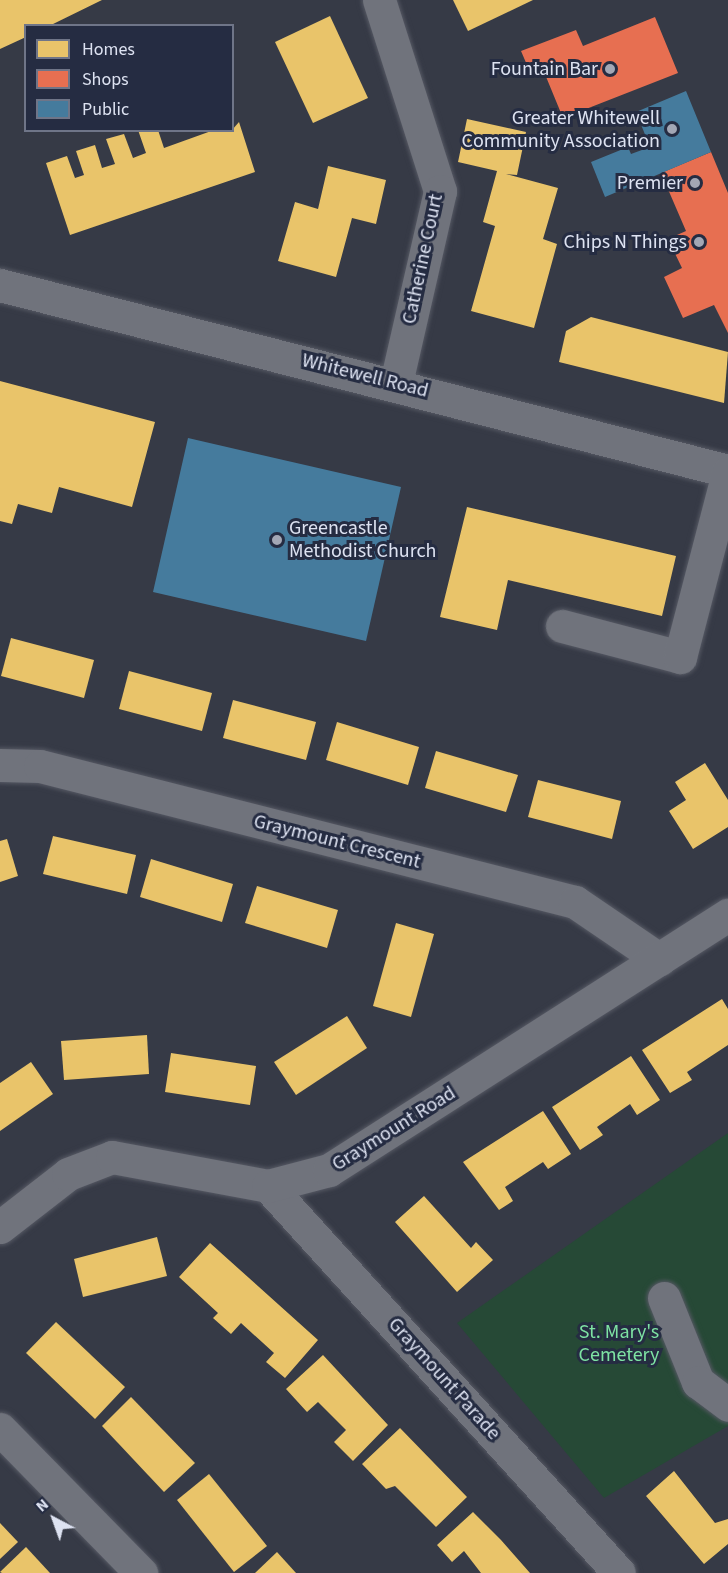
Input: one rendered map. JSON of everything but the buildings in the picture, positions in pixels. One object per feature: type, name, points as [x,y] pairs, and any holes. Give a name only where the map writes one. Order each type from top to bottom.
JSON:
[{"type":"street","name":"Catherine Court","points":[[379,0],[440,191],[396,383]]},
{"type":"street","name":"Whitewell Road","points":[[0,285],[396,383],[728,472]]},
{"type":"street","points":[[562,626],[680,657],[728,472]]},
{"type":"street","name":"Graymount Crescent","points":[[0,765],[40,766],[575,902],[659,958]]},
{"type":"street","name":"Graymount Road","points":[[0,1227],[68,1174],[112,1157],[268,1186],[329,1170],[728,915]]},
{"type":"street","name":"Graymount Parade","points":[[268,1186],[619,1573]]},
{"type":"street","points":[[664,1298],[698,1382],[728,1406]]},
{"type":"street","points":[[0,1429],[141,1573]]},
{"type":"green space","name":"St. Mary's Cemetery","points":[[728,1133],[728,1426],[604,1498],[457,1323]]},
{"type":"place","name":"Fountain Bar","points":[[610,69]]},
{"type":"place","name":"Greater Whitewell Community Association","points":[[672,129]]},
{"type":"place","name":"Premier","points":[[695,183]]},
{"type":"place","name":"Chips N Things","points":[[699,242]]},
{"type":"place","name":"Greencastle Methodist Church","points":[[277,540]]}]
